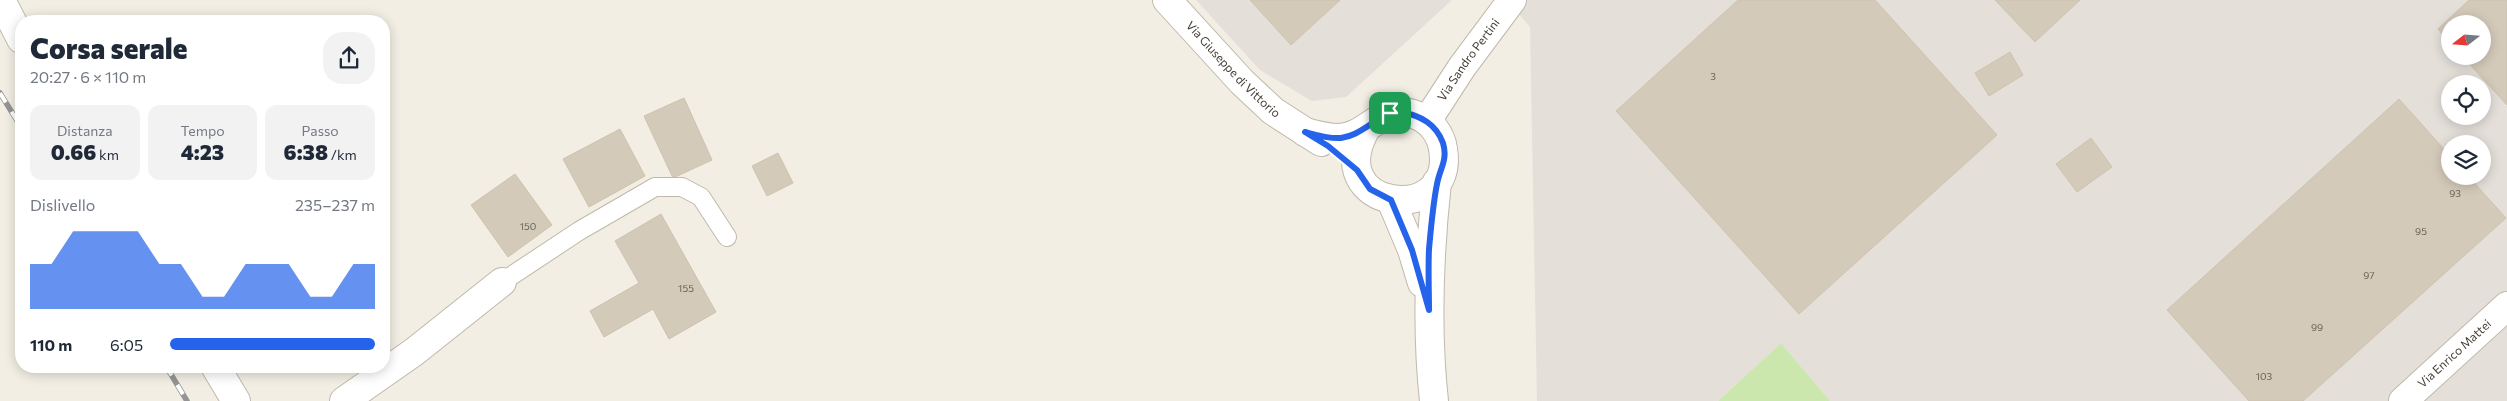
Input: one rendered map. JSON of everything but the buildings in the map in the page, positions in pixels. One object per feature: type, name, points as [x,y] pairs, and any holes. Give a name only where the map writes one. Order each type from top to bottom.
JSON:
[{"type":"street","points":[[1,0],[15,27]]},
{"type":"street","name":"Via Giuseppe di Vittorio","points":[[1167,0],[1242,82],[1273,111],[1328,146],[1357,170],[1370,189],[1391,200]]},
{"type":"street","name":"Via Sandro Pertini","points":[[1427,121],[1462,67],[1512,0]]},
{"type":"street","name":"Via Giuseppe di Vittorio","points":[[1305,132],[1339,138],[1352,135],[1377,118],[1390,113],[1402,112],[1416,115],[1427,121]]},
{"type":"street","points":[[1427,121],[1442,143],[1445,156],[1443,169],[1437,182],[1429,250],[1429,310],[1434,401]]},
{"type":"street","points":[[1357,170],[1356,154],[1359,140],[1366,127]]},
{"type":"street","points":[[1429,310],[1412,250],[1391,200],[1404,201],[1417,198],[1437,182]]},
{"type":"street","points":[[390,369],[502,282]]},
{"type":"street","name":"Via Enrico Mattei","points":[[2404,401],[2507,306]]},
{"type":"street","points":[[219,373],[236,401]]},
{"type":"street","points":[[344,401],[384,373]]},
{"type":"lane","points":[[502,282],[579,231],[656,187],[682,187],[701,197],[727,237]]},
{"type":"shaded area","points":[[1196,0],[1452,0],[1346,97],[1312,101],[1260,70]]},
{"type":"shaded area","points":[[1507,0],[2507,0],[2507,401],[1830,401],[1781,343],[1718,401],[1537,401],[1530,27]]},
{"type":"green space","points":[[1781,343],[1830,401],[1718,401]]},
{"type":"railway","points":[[0,93],[15,117]]},
{"type":"railway","points":[[170,373],[187,401]]},
{"type":"route","points":[[1402,112],[1416,115],[1427,121],[1436,131],[1442,143],[1445,156],[1443,169],[1437,182],[1429,250],[1429,310],[1412,250],[1391,200],[1380,196],[1370,189],[1362,180],[1357,170],[1328,146],[1305,132],[1339,138],[1352,135],[1377,118],[1390,113],[1402,112]]}]
